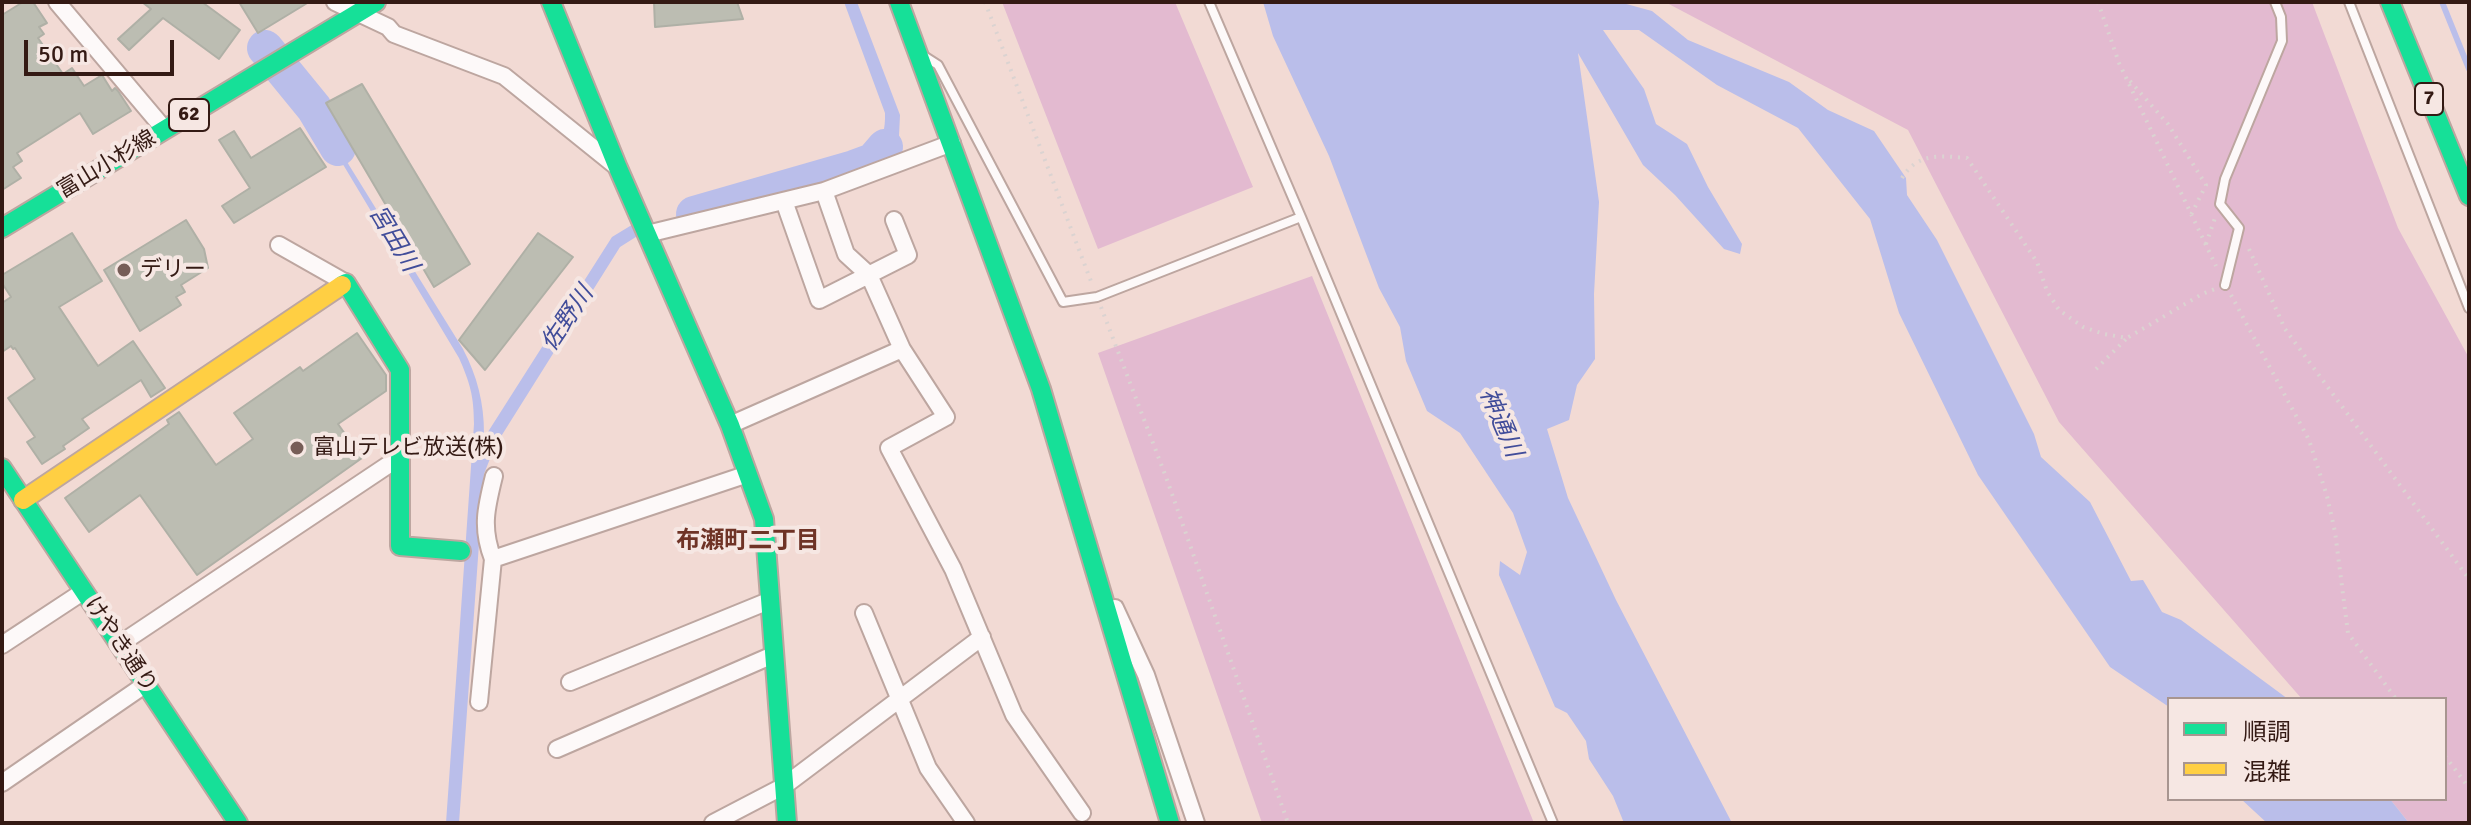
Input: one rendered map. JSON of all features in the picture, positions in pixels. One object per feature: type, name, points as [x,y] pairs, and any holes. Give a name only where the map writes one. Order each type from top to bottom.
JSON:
[{"type":"street","points":[[57,2],[165,130]]},
{"type":"street","points":[[335,2],[388,27],[394,34],[504,76],[618,168]]},
{"type":"street","name":"富山小杉線","points":[[2,228],[376,2]]},
{"type":"street","points":[[551,2],[618,168],[730,425],[764,519],[787,823]]},
{"type":"street","points":[[899,2],[1041,389],[1170,823]]},
{"type":"street","name":"7","points":[[2390,2],[2469,196]]},
{"type":"street","points":[[647,234],[824,191],[952,143]]},
{"type":"street","points":[[824,191],[846,254],[869,275],[902,349],[946,417],[889,448],[953,569],[1014,715],[1082,813]]},
{"type":"street","points":[[784,201],[819,300],[908,255],[894,220]]},
{"type":"street","points":[[279,245],[346,283],[400,370],[400,546],[461,551]]},
{"type":"street","points":[[23,500],[346,283]]},
{"type":"street","points":[[730,425],[902,349]]},
{"type":"street","points":[[120,644],[400,457]]},
{"type":"street","name":"けやき通り","points":[[2,468],[238,823]]},
{"type":"street","points":[[493,559],[748,474]]},
{"type":"street","points":[[479,702],[493,559],[487,543],[484,513],[494,476]]},
{"type":"street","points":[[1092,560],[1146,675],[1196,823]]},
{"type":"street","points":[[2,645],[84,591]]},
{"type":"street","points":[[570,682],[771,600]]},
{"type":"street","points":[[864,613],[928,768],[966,823]]},
{"type":"street","points":[[713,823],[784,786],[982,637]]},
{"type":"street","points":[[557,749],[773,655]]},
{"type":"street","points":[[2,783],[146,684]]},
{"type":"lane","points":[[1209,2],[1553,823]]},
{"type":"lane","points":[[2225,285],[2239,228],[2220,204],[2225,179],[2282,41],[2281,17],[2275,2]]},
{"type":"lane","points":[[2349,2],[2469,308]]},
{"type":"lane","points":[[919,54],[938,65],[1063,302],[1097,297],[1301,217]]},
{"type":"path","points":[[985,2],[1166,477],[1288,823]]},
{"type":"path","points":[[2098,2],[2119,63],[2191,216],[2309,440],[2335,532],[2348,633],[2395,697]]},
{"type":"path","points":[[2126,76],[2168,124],[2206,185],[2191,216]]},
{"type":"path","points":[[1902,178],[1921,159],[1946,156],[1967,158],[2037,262],[2047,291],[2059,310],[2083,327],[2127,338]]},
{"type":"path","points":[[2239,228],[2285,329],[2469,579]]},
{"type":"path","points":[[2096,369],[2127,338],[2202,294],[2225,285]]},
{"type":"path","points":[[2447,759],[2469,788]]},
{"type":"shaded area","points":[[1002,2],[1175,2],[1253,187],[1098,249]]},
{"type":"shaded area","points":[[1665,2],[2312,2],[2398,228],[2469,358],[2469,823],[2409,823],[2392,801],[2447,801],[2447,697],[2300,697],[2059,422],[1908,130]]},
{"type":"shaded area","points":[[1312,276],[1534,823],[1262,823],[1098,353]]},
{"type":"water","points":[[844,2],[857,2],[900,115],[899,136],[891,151],[882,162],[850,177],[843,166],[875,148],[883,134],[885,113]]},
{"type":"water","name":"神通川","points":[[1263,2],[1619,2],[1652,11],[1688,40],[1789,82],[1828,110],[1874,131],[1906,178],[1907,195],[1937,240],[2034,434],[2041,457],[2090,502],[2131,581],[2143,580],[2162,612],[2181,620],[2285,697],[2167,697],[2167,706],[2110,667],[1978,475],[1899,313],[1870,219],[1798,128],[1717,85],[1639,30],[1603,30],[1644,89],[1656,124],[1687,144],[1742,244],[1740,254],[1724,249],[1643,165],[1578,53],[1599,202],[1594,294],[1595,359],[1577,385],[1569,420],[1547,429],[1568,498],[1616,600],[1732,823],[1624,823],[1613,796],[1589,759],[1586,741],[1567,713],[1555,707],[1499,575],[1500,561],[1520,575],[1527,552],[1513,513],[1460,433],[1427,411],[1406,361],[1400,327],[1379,288],[1329,156],[1273,36]]},
{"type":"water","points":[[308,104],[317,105],[326,128],[463,349],[479,390],[486,435],[612,237],[635,223],[639,235],[620,247],[495,446],[484,474],[459,823],[446,823],[474,424],[471,390],[459,358],[311,111],[307,112]]},
{"type":"water","points":[[2243,801],[2392,801],[2409,823],[2267,823]]},
{"type":"building","points":[[23,2],[33,2],[47,23],[39,27],[44,34],[38,38],[63,74],[72,68],[84,86],[102,75],[112,91],[115,88],[118,91],[131,111],[93,134],[80,113],[17,153],[22,161],[13,167],[21,178],[2,190],[2,15]]},
{"type":"building","points":[[142,2],[202,2],[240,30],[219,59],[163,18],[129,50],[118,39],[151,9]]},
{"type":"building","points":[[239,2],[309,2],[258,33]]},
{"type":"building","points":[[654,2],[737,2],[743,19],[655,27]]},
{"type":"building","points":[[362,84],[470,264],[434,287],[326,103]]},
{"type":"building","points":[[300,128],[326,167],[234,223],[222,206],[250,188],[219,140],[234,131],[251,158]]},
{"type":"building","points":[[186,220],[204,249],[208,268],[181,285],[185,292],[176,297],[181,305],[140,331],[104,270]]},
{"type":"building","points":[[72,233],[102,281],[59,307],[98,366],[133,341],[165,388],[151,397],[141,380],[82,419],[89,428],[42,464],[27,442],[35,437],[8,398],[35,379],[15,348],[11,346],[2,352],[2,303],[11,297],[2,283],[2,275]]},
{"type":"building","points":[[538,233],[573,257],[485,370],[459,340]]},
{"type":"building","name":"富山テレビ放送(株)","points":[[357,333],[386,375],[386,391],[338,424],[362,458],[197,575],[140,495],[89,532],[65,498],[169,424],[167,420],[179,412],[216,465],[253,439],[234,413],[300,367],[303,371]]},
{"type":"waterway","points":[[2442,2],[2469,69]]},
{"type":"waterway","name":"宮田川","points":[[265,48],[314,108],[338,148]]},
{"type":"waterway","name":"佐野川","points":[[694,214],[854,168],[873,161],[885,147]]},
{"type":"traffic: fast","points":[[2,228],[376,2]]},
{"type":"traffic: fast","points":[[551,2],[618,168],[730,425],[764,519],[787,823]]},
{"type":"traffic: fast","points":[[899,2],[1041,389],[1170,823]]},
{"type":"traffic: fast","points":[[2390,2],[2469,196]]},
{"type":"traffic: fast","points":[[342,285],[346,283],[400,370],[400,546],[461,551]]},
{"type":"traffic: fast","points":[[2,468],[238,823]]},
{"type":"traffic: slow","points":[[23,500],[342,285]]},
{"type":"place","name":"デリー","points":[[124,270]]},
{"type":"place","name":"富山テレビ放送(株)","points":[[297,448]]},
{"type":"district","name":"布瀬町二丁目","points":[[748,542]]}]
